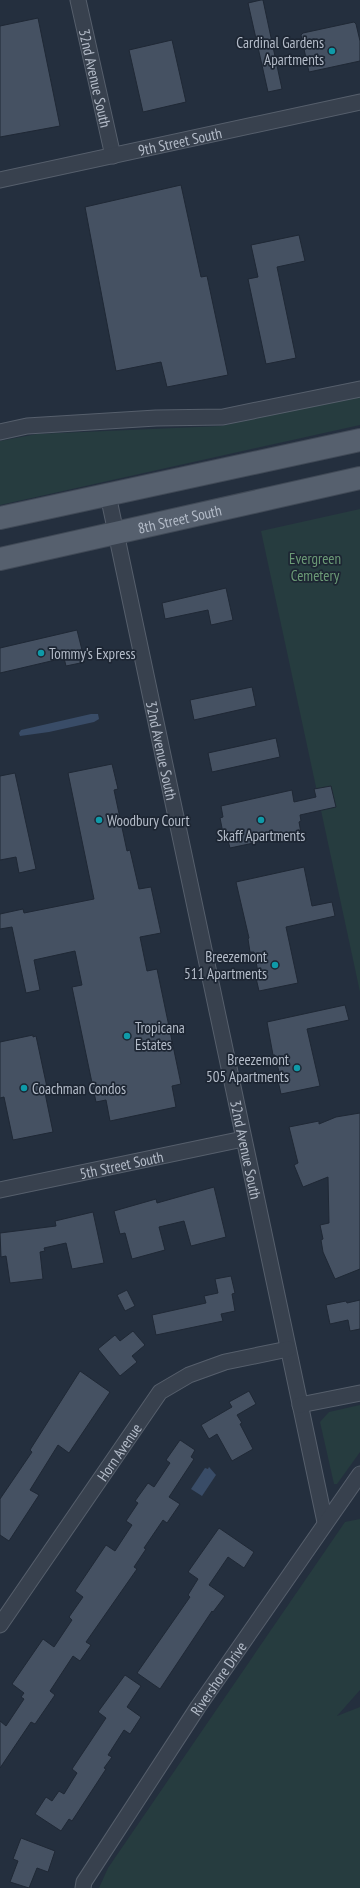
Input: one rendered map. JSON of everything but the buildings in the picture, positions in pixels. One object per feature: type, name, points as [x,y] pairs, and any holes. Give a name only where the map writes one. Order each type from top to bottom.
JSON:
[{"type":"main road","points":[[0,518],[360,440]]},
{"type":"main road","name":"8th Street South","points":[[0,559],[360,478]]},
{"type":"street","name":"32nd Avenue South","points":[[78,0],[113,156]]},
{"type":"street","name":"9th Street South","points":[[0,180],[360,102]]},
{"type":"street","points":[[0,432],[27,426],[156,418],[223,417],[360,389]]},
{"type":"street","name":"32nd Avenue South","points":[[108,495],[325,1522]]},
{"type":"street","name":"5th Street South","points":[[0,1190],[243,1139]]},
{"type":"street","name":"Horn Avenue","points":[[0,1625],[160,1392],[189,1375],[225,1362],[288,1349]]},
{"type":"street","points":[[300,1405],[360,1393]]},
{"type":"street","name":"Rivershore Drive","points":[[83,1888],[84,1882],[198,1707],[325,1522],[360,1474]]},
{"type":"green space","points":[[360,396],[360,425],[0,505],[0,441],[37,434],[221,426]]},
{"type":"green space","name":"Evergreen Cemetery","points":[[360,509],[360,992],[261,531]]},
{"type":"green space","points":[[360,1405],[360,1452],[337,1484],[334,1484],[320,1422],[329,1412]]},
{"type":"green space","points":[[360,1519],[360,1690],[337,1716],[360,1707],[360,1888],[99,1888],[108,1868],[345,1522]]},
{"type":"water","points":[[91,714],[98,714],[99,719],[94,722],[49,732],[20,736],[19,733],[21,730]]},
{"type":"water","points":[[209,1467],[216,1475],[202,1496],[191,1489],[205,1468],[208,1469]]},
{"type":"place","name":"Cardinal Gardens Apartments","points":[[332,51]]},
{"type":"place","name":"Tommy's Express","points":[[41,653]]},
{"type":"place","name":"Woodbury Court","points":[[99,820]]},
{"type":"place","name":"Skaff Apartments","points":[[261,820]]},
{"type":"place","name":"Breezemont 511 Apartments","points":[[275,965]]},
{"type":"place","name":"Tropicana Estates","points":[[127,1036]]},
{"type":"place","name":"Breezemont 505 Apartments","points":[[297,1068]]},
{"type":"place","name":"Coachman Condos","points":[[24,1088]]}]
